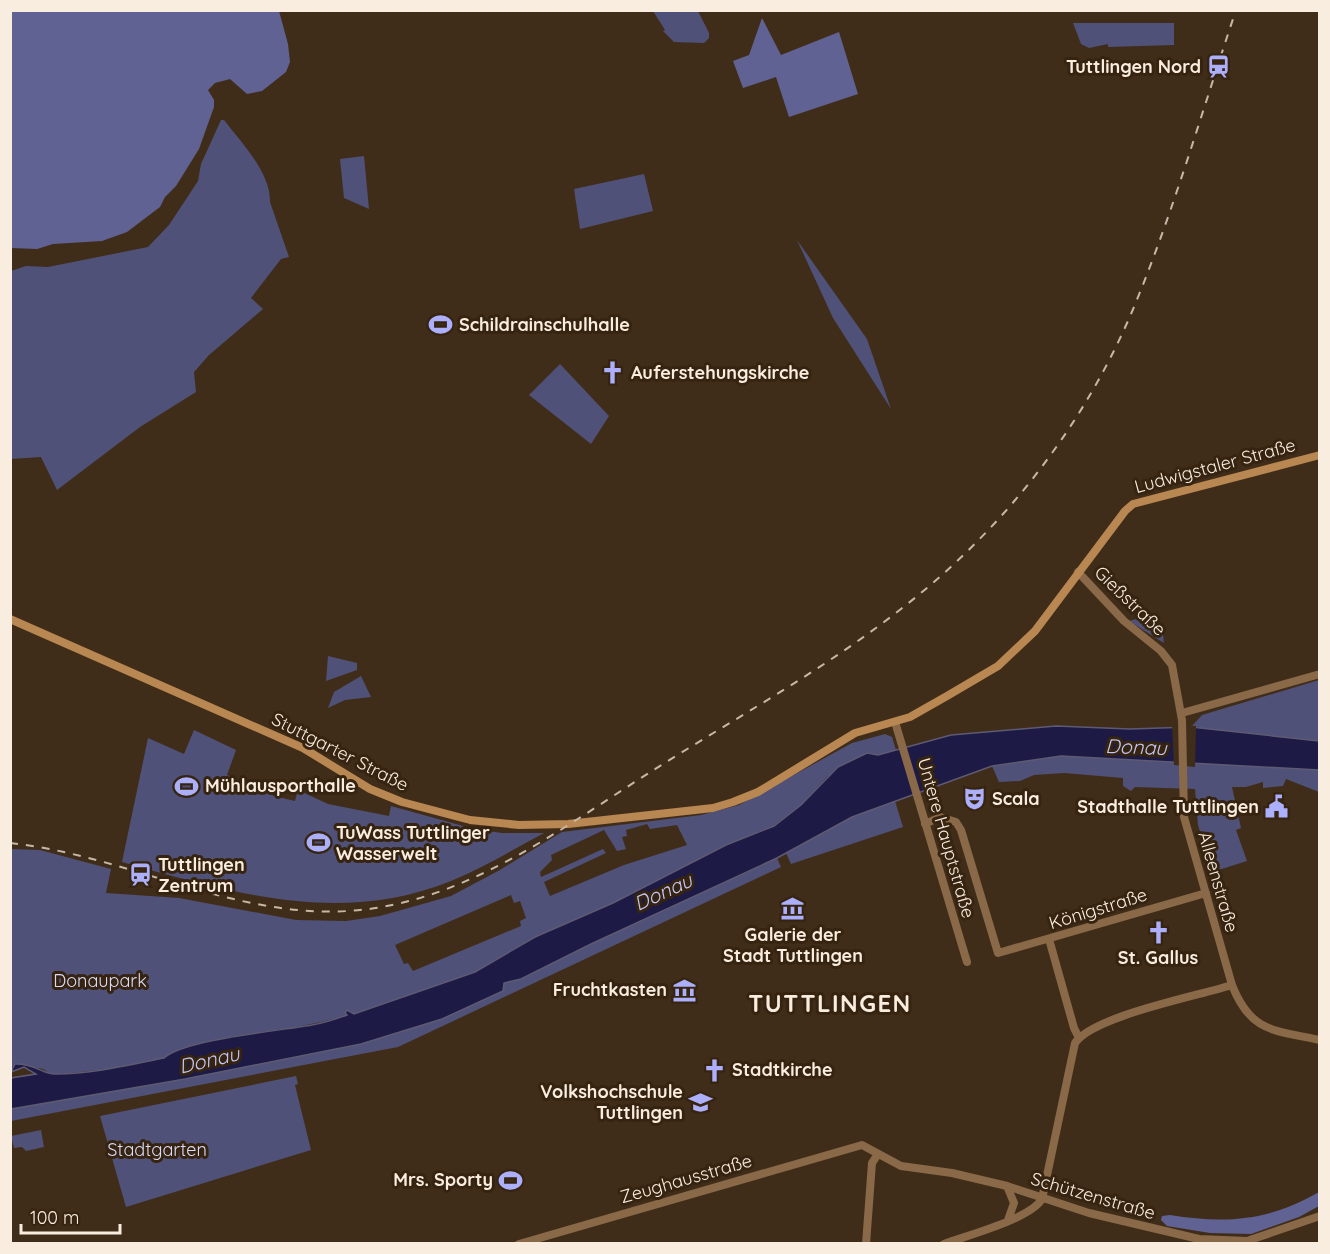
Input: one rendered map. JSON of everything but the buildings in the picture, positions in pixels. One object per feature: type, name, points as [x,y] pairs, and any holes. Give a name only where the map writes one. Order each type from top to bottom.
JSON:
[{"type":"main road","name":"Ludwigstaler Straße","points":[[895,722],[947,696],[1005,661],[1035,631],[1078,572],[1133,504],[1320,455]]},
{"type":"main road","name":"Stuttgarter Straße","points":[[10,619],[303,748],[370,789],[402,802],[470,820],[546,825],[713,808],[758,792],[848,737],[895,722]]},
{"type":"street","name":"Gießstraße","points":[[1078,572],[1124,621],[1161,651]]},
{"type":"street","name":"Alleenstraße","points":[[1161,651],[1172,665],[1182,713],[1184,817],[1232,985],[1246,1012],[1259,1024],[1320,1040]]},
{"type":"street","points":[[1182,713],[1320,674]]},
{"type":"street","name":"Untere Hauptstraße","points":[[895,722],[967,962]]},
{"type":"street","name":"Königstraße","points":[[926,824],[940,817],[956,822],[961,830],[998,953],[1206,893]]},
{"type":"street","points":[[1049,939],[1074,1028],[1079,1038]]},
{"type":"street","points":[[1034,1209],[1042,1199],[1076,1043],[1079,1038],[1097,1026],[1232,985]]},
{"type":"street","name":"Schützenstraße","points":[[862,1145],[901,1166],[952,1173],[1007,1186],[1042,1199],[1148,1229],[1231,1242],[1267,1236],[1320,1216]]},
{"type":"street","name":"Zeughausstraße","points":[[519,1244],[862,1145]]},
{"type":"street","points":[[866,1244],[872,1163],[878,1154]]},
{"type":"street","points":[[1007,1186],[1014,1203],[1008,1220]]},
{"type":"street","points":[[944,1244],[1034,1209],[1065,1206]]},
{"type":"green space","points":[[653,11],[698,11],[709,33],[709,38],[704,43],[674,42],[663,31],[665,30]]},
{"type":"green space","points":[[1073,23],[1174,23],[1174,45],[1108,47],[1108,44],[1089,48],[1081,44]]},
{"type":"green space","points":[[221,120],[224,120],[254,158],[266,180],[270,202],[289,257],[281,259],[251,298],[263,309],[209,355],[194,372],[196,392],[140,427],[57,490],[41,457],[11,459],[11,271],[26,266],[48,267],[148,247],[169,225],[198,181],[201,164]]},
{"type":"green space","points":[[364,156],[369,209],[344,198],[340,159]]},
{"type":"green space","points":[[644,174],[653,211],[580,229],[574,189]]},
{"type":"green space","points":[[797,240],[867,339],[891,409],[833,318]]},
{"type":"green space","points":[[560,364],[609,416],[591,444],[529,395]]},
{"type":"green space","points":[[1147,616],[1159,622],[1164,643],[1129,621]]},
{"type":"green space","points":[[328,656],[357,663],[357,670],[326,681]]},
{"type":"green space","points":[[361,676],[371,697],[345,700],[328,708],[334,692]]},
{"type":"green space","points":[[1319,680],[1319,741],[1191,727],[1202,715]]},
{"type":"green space","points":[[194,730],[236,750],[227,775],[274,796],[295,801],[298,790],[328,804],[389,816],[391,806],[474,829],[502,833],[544,833],[451,881],[410,894],[368,901],[327,903],[246,894],[122,862],[148,738],[184,754]]},
{"type":"green space","name":"Donaupark","points":[[885,734],[892,737],[896,750],[878,755],[867,753],[827,777],[801,805],[773,826],[726,845],[613,903],[535,937],[475,972],[354,1014],[347,1010],[348,1015],[330,1020],[204,1043],[148,1062],[52,1075],[43,1069],[15,1064],[11,1069],[10,849],[40,850],[111,869],[106,893],[179,898],[296,920],[346,921],[380,916],[451,896],[498,871],[562,832],[701,815],[739,805],[852,743]],"holes":[[[647,824],[650,829],[677,825],[687,845],[624,865],[550,896],[544,882],[606,853],[603,849],[541,877],[540,872],[552,860],[551,855],[604,830],[617,851],[626,849],[622,837],[627,836],[626,830]],[[511,895],[514,903],[520,901],[526,918],[520,921],[521,926],[413,971],[408,963],[404,964],[395,945]]]},
{"type":"green space","points":[[1061,756],[1319,770],[1319,792],[1286,779],[1283,786],[1263,788],[1263,782],[1246,787],[1232,787],[1241,828],[1236,830],[1247,861],[1212,872],[1198,825],[1195,789],[1135,787],[1131,791],[1123,786],[1123,778],[1064,773],[1034,775],[1020,781],[999,782],[992,766]]},
{"type":"green space","points":[[895,801],[903,827],[791,864],[786,853],[852,817]]},
{"type":"green space","points":[[777,858],[781,867],[398,1047],[11,1121],[11,1109],[185,1079],[442,1019],[503,991],[504,983],[521,979],[590,944]]},
{"type":"green space","name":"Stadtgarten","points":[[296,1076],[298,1084],[295,1085],[311,1150],[126,1207],[100,1116]]},
{"type":"green space","points":[[41,1130],[44,1147],[26,1151],[22,1147],[14,1148],[11,1136]]},
{"type":"shaded area","points":[[11,10],[279,11],[288,44],[290,62],[286,72],[262,91],[247,94],[230,79],[215,83],[208,90],[214,100],[214,107],[199,149],[160,207],[127,232],[102,241],[53,244],[37,249],[11,248]]},
{"type":"shaded area","points":[[762,18],[781,55],[839,32],[858,94],[789,117],[776,77],[743,88],[733,61],[749,55]]},
{"type":"shaded area","points":[[1319,1192],[1319,1206],[1299,1217],[1251,1234],[1210,1233],[1167,1226],[1161,1220],[1162,1216],[1170,1215],[1210,1219],[1247,1218],[1282,1209]]},
{"type":"water","name":"Donau","points":[[1056,726],[1130,729],[1191,727],[1319,741],[1319,770],[1061,756],[992,766],[852,817],[777,858],[521,979],[504,983],[503,991],[442,1019],[361,1044],[185,1079],[11,1109],[11,1078],[36,1074],[24,1067],[11,1072],[15,1064],[28,1065],[52,1074],[97,1071],[164,1058],[175,1051],[211,1041],[321,1023],[347,1015],[345,1013],[347,1010],[354,1014],[475,972],[535,937],[613,903],[726,845],[774,826],[801,805],[838,767],[867,753],[878,755],[951,735]]},
{"type":"pier","points":[[1172,725],[1196,726],[1195,767],[1174,765]]},
{"type":"railway","points":[[10,843],[95,860],[220,896],[262,905],[305,911],[348,911],[390,905],[431,895],[508,861],[845,650],[906,605],[975,544],[1036,474],[1089,397],[1131,314],[1146,277],[1236,10]]},
{"type":"place","name":"Tuttlingen Nord","points":[[1219,67]]},
{"type":"place","name":"Schildrainschulhalle","points":[[441,325]]},
{"type":"place","name":"Auferstehungskirche","points":[[613,373]]},
{"type":"place","name":"Mühlausporthalle","points":[[187,786]]},
{"type":"place","name":"Scala","points":[[974,799]]},
{"type":"place","name":"Stadthalle Tuttlingen","points":[[1277,807]]},
{"type":"place","name":"TuWass Tuttlinger Wasserwelt","points":[[318,843]]},
{"type":"place","name":"Tuttlingen Zentrum","points":[[140,875]]},
{"type":"place","name":"Galerie der Stadt Tuttlingen","points":[[793,909]]},
{"type":"place","name":"St. Gallus","points":[[1158,932]]},
{"type":"place","name":"Fruchtkasten","points":[[685,990]]},
{"type":"place","name":"Stadtkirche","points":[[714,1070]]},
{"type":"place","name":"Volkshochschule Tuttlingen","points":[[701,1102]]},
{"type":"place","name":"Mrs. Sporty","points":[[511,1180]]},
{"type":"district","name":"TUTTLINGEN","points":[[830,1004]]}]
